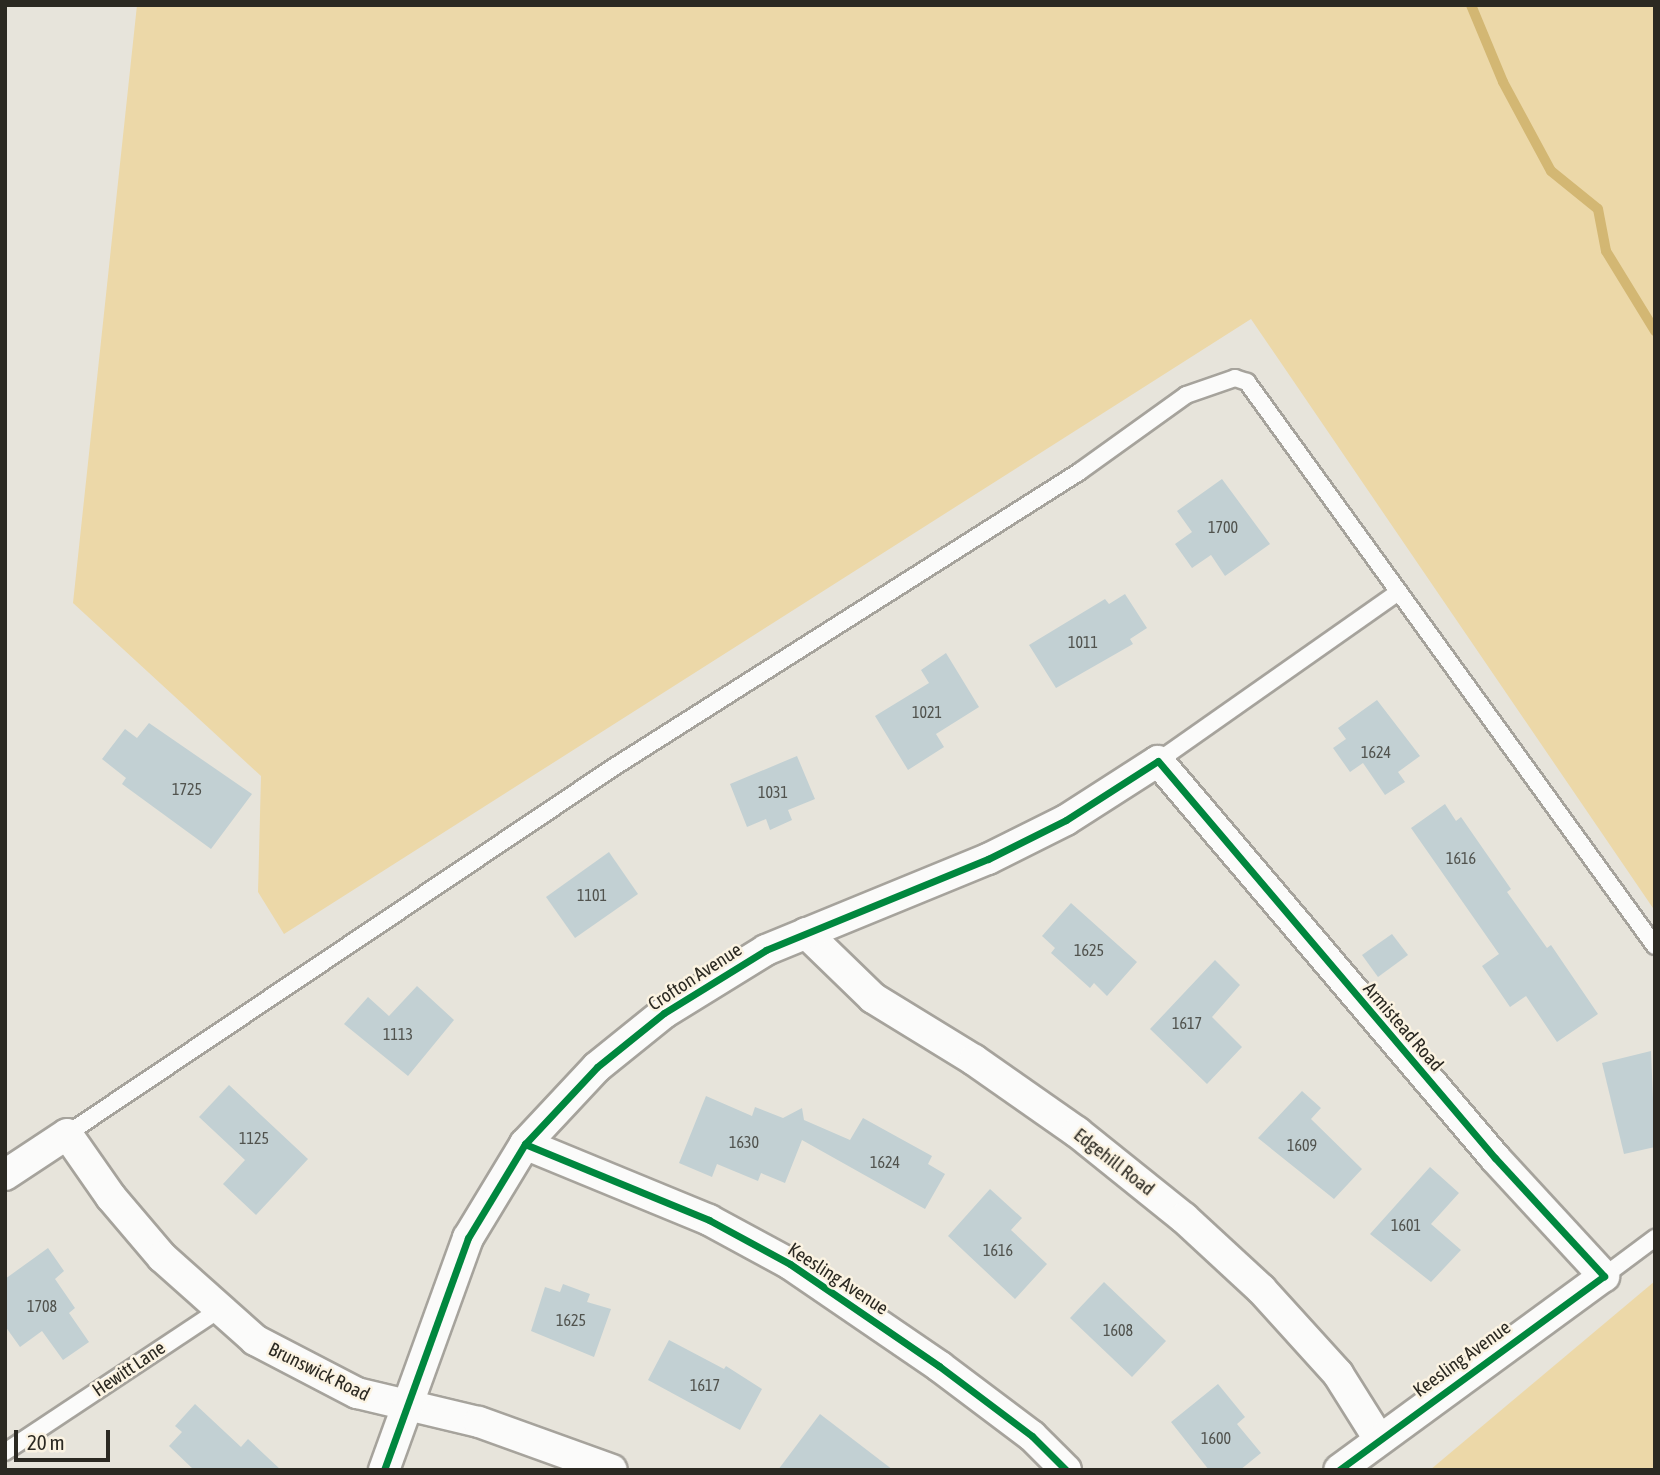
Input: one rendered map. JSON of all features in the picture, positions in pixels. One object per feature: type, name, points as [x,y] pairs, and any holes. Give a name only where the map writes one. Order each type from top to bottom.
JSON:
[{"type":"street","name":"Crofton Avenue","points":[[384,1470],[468,1238],[525,1144],[589,1074],[664,1013],[766,950],[988,859],[1066,820],[1158,761]]},
{"type":"street","name":"Armistead Road","points":[[1158,761],[1495,1158],[1604,1276]]},
{"type":"street","name":"Edgehill Road","points":[[806,933],[873,998],[974,1060],[1076,1132],[1184,1218],[1261,1289],[1338,1374],[1379,1438]]},
{"type":"street","points":[[5,1175],[67,1134]]},
{"type":"street","name":"Brunswick Road","points":[[67,1134],[154,1247],[219,1310],[255,1340],[299,1366],[358,1393],[479,1422],[612,1470]]},
{"type":"street","name":"Keesling Avenue","points":[[525,1144],[709,1220],[790,1264],[939,1366],[1032,1436],[1066,1470]]},
{"type":"street","name":"Keesling Avenue","points":[[1339,1470],[1379,1438],[1604,1276]]},
{"type":"lane","points":[[67,1134],[614,767],[1079,472],[1186,395],[1235,378],[1247,382],[1397,593],[1655,946]]},
{"type":"lane","points":[[1158,761],[1397,593]]},
{"type":"lane","points":[[1604,1276],[1655,1238]]},
{"type":"lane","name":"Hewitt Lane","points":[[5,1452],[219,1310]]},
{"type":"shaded area","points":[[137,5],[1655,5],[1655,911],[1251,319],[284,934],[258,892],[261,776],[73,603]]},
{"type":"shaded area","points":[[1655,1281],[1655,1470],[1430,1470]]},
{"type":"building","points":[[1222,479],[1270,544],[1225,576],[1211,555],[1192,568],[1175,544],[1192,532],[1177,511]]},
{"type":"building","points":[[1125,594],[1147,628],[1130,639],[1133,644],[1056,688],[1029,645],[1105,599],[1109,604]]},
{"type":"building","points":[[946,653],[979,707],[936,734],[944,747],[908,770],[875,716],[929,683],[921,670]]},
{"type":"building","points":[[1377,700],[1420,756],[1398,772],[1405,782],[1385,795],[1363,763],[1350,772],[1333,748],[1346,739],[1338,728]]},
{"type":"building","points":[[149,723],[252,794],[211,849],[122,784],[126,778],[102,759],[125,729],[137,738]]},
{"type":"building","points":[[797,756],[815,799],[788,810],[792,820],[770,830],[766,819],[747,827],[730,784]]},
{"type":"building","points":[[1445,804],[1456,821],[1461,817],[1511,889],[1507,892],[1547,948],[1551,945],[1598,1014],[1557,1042],[1526,996],[1510,1007],[1482,966],[1499,954],[1411,828]]},
{"type":"building","points":[[609,852],[638,894],[575,938],[546,897]]},
{"type":"building","points":[[1071,903],[1137,962],[1107,996],[1094,983],[1090,988],[1051,953],[1055,948],[1042,936]]},
{"type":"building","points":[[1392,934],[1408,955],[1378,977],[1362,955]]},
{"type":"building","points":[[1215,960],[1240,985],[1212,1017],[1242,1047],[1207,1084],[1150,1029]]},
{"type":"building","points":[[417,986],[454,1020],[408,1076],[344,1024],[368,997],[389,1016]]},
{"type":"building","points":[[1651,1051],[1655,1147],[1624,1154],[1602,1063]]},
{"type":"building","points":[[229,1085],[308,1159],[256,1215],[223,1184],[245,1160],[199,1117]]},
{"type":"building","points":[[1302,1091],[1321,1108],[1311,1119],[1362,1169],[1334,1199],[1258,1138]]},
{"type":"building","points":[[706,1096],[752,1116],[755,1107],[783,1118],[802,1108],[804,1120],[850,1140],[863,1118],[932,1156],[928,1164],[945,1174],[925,1209],[802,1140],[785,1183],[761,1173],[758,1181],[717,1164],[712,1177],[679,1163]]},
{"type":"building","points":[[1430,1167],[1459,1193],[1431,1224],[1461,1250],[1431,1282],[1370,1234]]},
{"type":"building","points":[[990,1189],[1022,1218],[1011,1230],[1047,1264],[1015,1299],[948,1236]]},
{"type":"building","points":[[48,1248],[64,1271],[55,1279],[75,1308],[69,1313],[89,1342],[63,1360],[42,1331],[20,1347],[5,1326],[5,1279]]},
{"type":"building","points":[[1104,1282],[1166,1341],[1132,1377],[1070,1318]]},
{"type":"building","points":[[563,1284],[590,1294],[587,1302],[611,1309],[594,1357],[531,1331],[545,1287],[560,1292]]},
{"type":"building","points":[[669,1340],[724,1369],[726,1366],[762,1389],[740,1430],[648,1380]]},
{"type":"building","points":[[1218,1384],[1245,1417],[1237,1424],[1261,1453],[1240,1470],[1209,1470],[1171,1422]]},
{"type":"building","points":[[195,1404],[241,1447],[248,1439],[281,1470],[194,1470],[169,1446],[182,1432],[175,1426]]},
{"type":"building","points":[[820,1414],[893,1470],[778,1470]]},
{"type":"waterway","points":[[1471,5],[1503,82],[1551,171],[1598,209],[1606,251],[1655,331]]},
{"type":"cycle path","points":[[384,1470],[468,1238],[525,1144],[597,1067],[664,1013],[766,950],[988,859],[1066,820],[1158,761],[1495,1158],[1604,1276],[1339,1470]]},
{"type":"cycle path","points":[[525,1144],[709,1220],[790,1264],[939,1366],[1032,1436],[1066,1470]]}]
